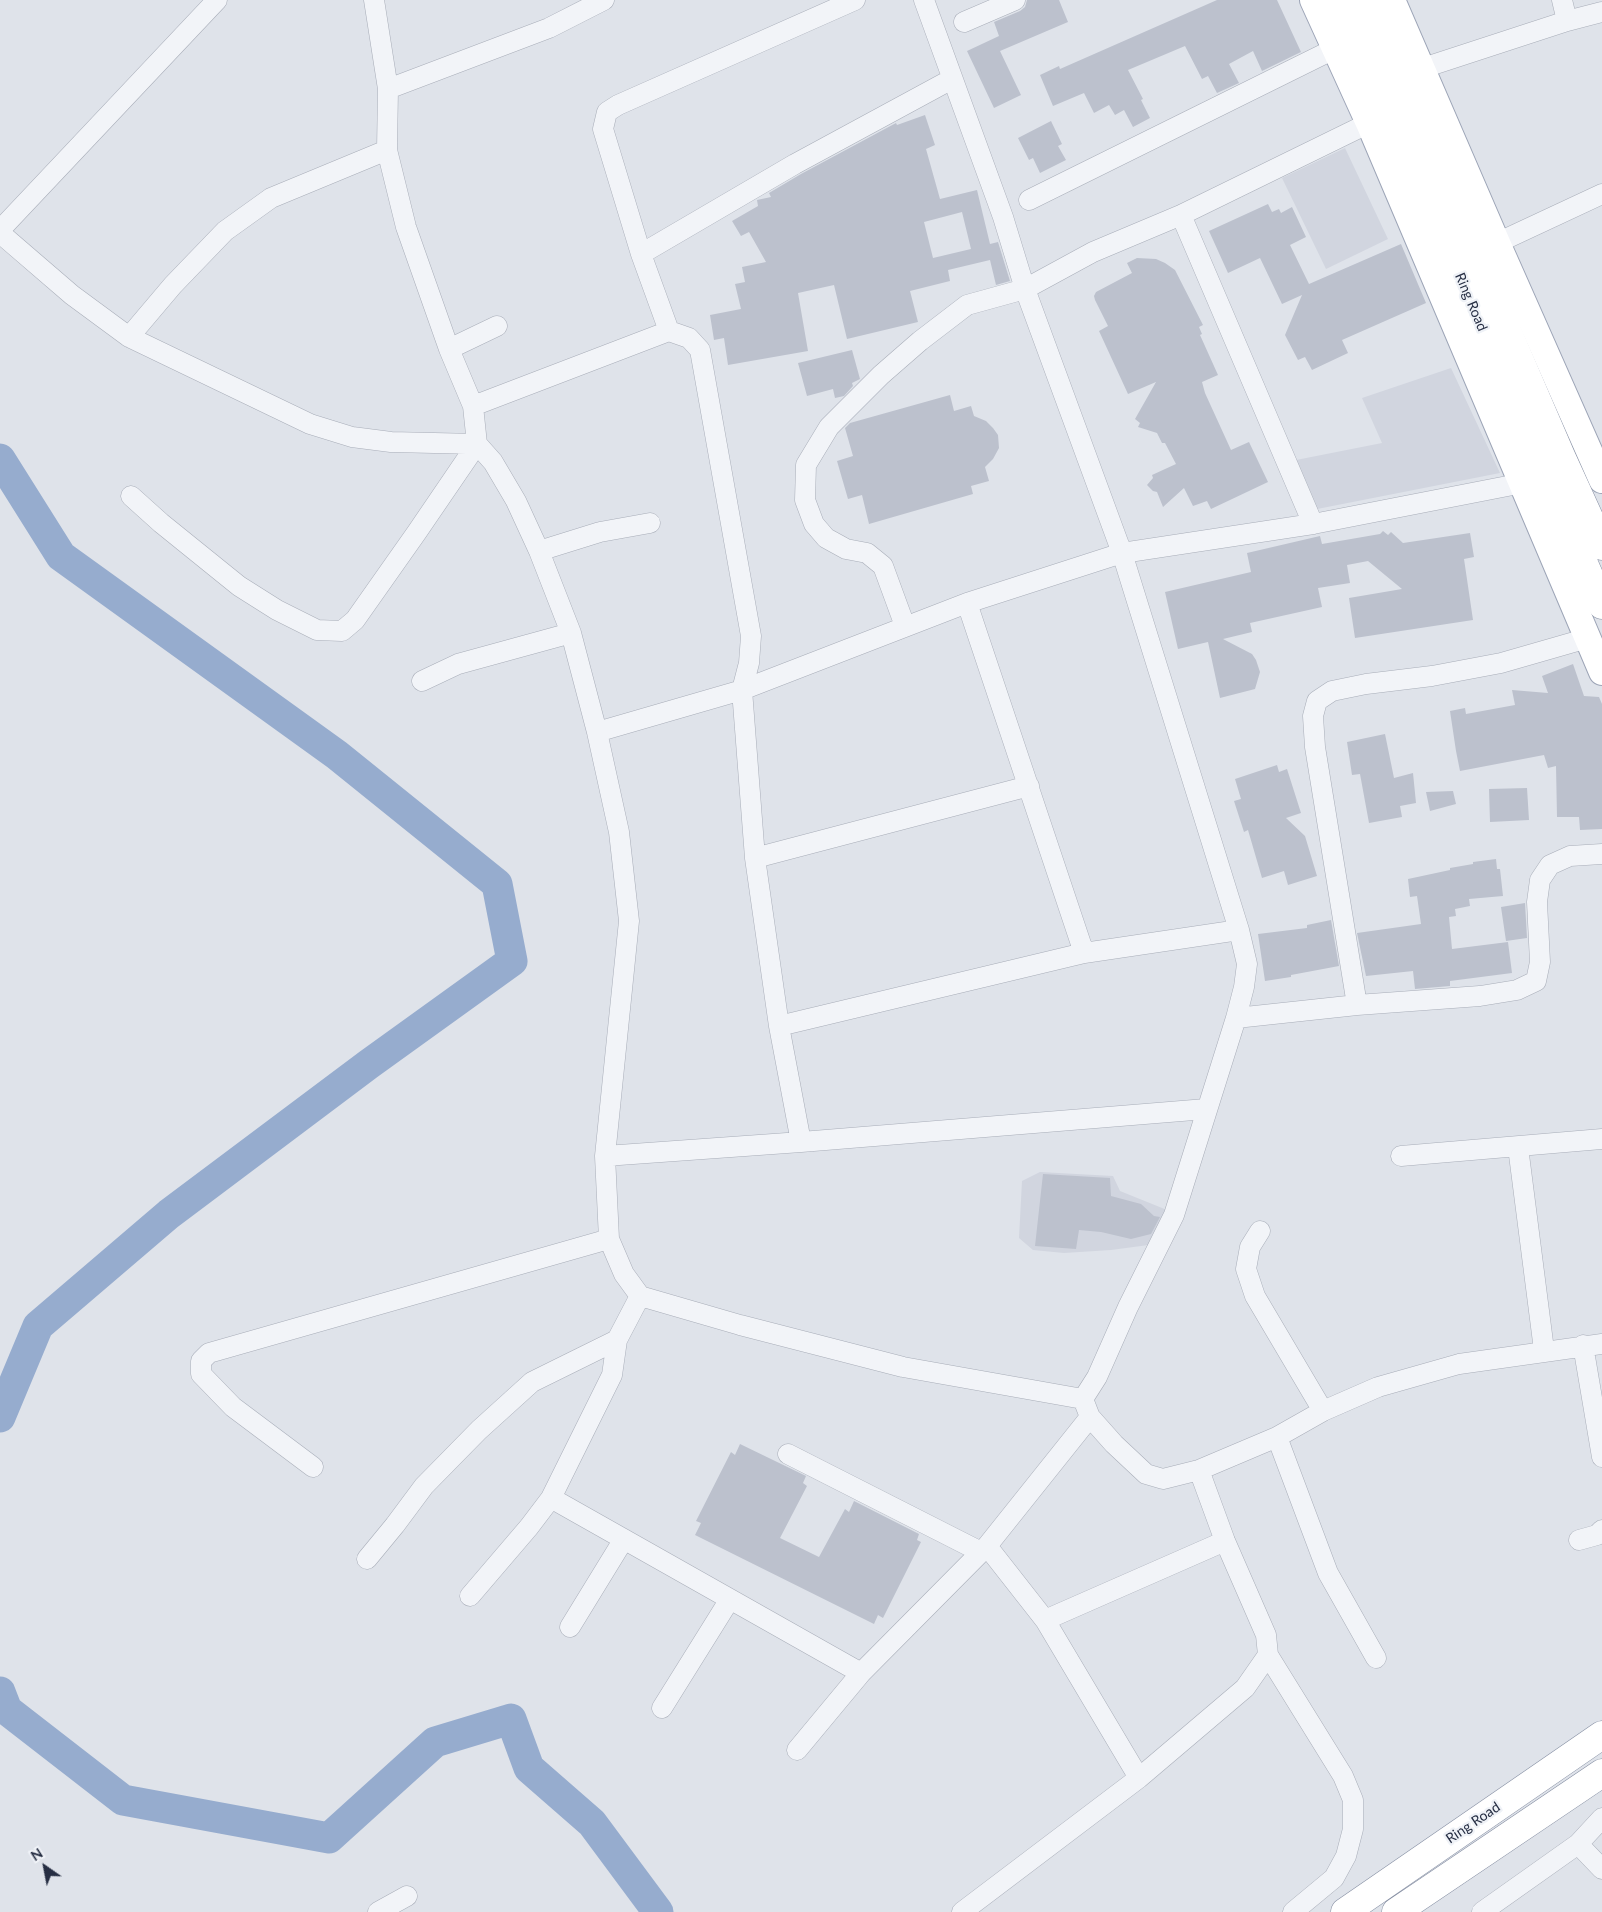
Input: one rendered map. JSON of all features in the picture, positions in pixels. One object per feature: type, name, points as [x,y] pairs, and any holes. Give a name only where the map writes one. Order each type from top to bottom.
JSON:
[{"type":"highway","name":"Ring Road","points":[[1338,0],[1602,605]]},
{"type":"highway","name":"Ring Road","points":[[1365,0],[1561,456],[1602,546]]},
{"type":"highway","points":[[1562,1763],[1602,1716]]},
{"type":"highway","name":"Ring Road","points":[[1345,1912],[1602,1735]]},
{"type":"highway","points":[[1396,1912],[1602,1773]]},
{"type":"main road","points":[[1313,0],[1369,124],[1602,672]]},
{"type":"main road","points":[[1392,0],[1497,243],[1599,466]]},
{"type":"street","points":[[217,0],[0,232],[72,295],[129,337],[310,424],[352,437],[391,442],[477,444]]},
{"type":"street","points":[[374,0],[388,89],[387,150],[406,227],[449,349],[474,406],[477,444],[493,462],[516,501],[539,551],[571,632],[597,732],[619,832],[629,921],[605,1156],[609,1239],[624,1274],[640,1296],[740,1325],[903,1367],[1087,1408],[1114,1444],[1146,1474],[1163,1479],[1199,1470],[1277,1437],[1323,1412],[1378,1387],[1459,1364],[1592,1344],[1602,1457]]},
{"type":"street","points":[[388,89],[549,28],[604,0]]},
{"type":"street","points":[[669,331],[641,254],[603,129],[607,112],[618,105],[855,0]]},
{"type":"street","points":[[797,1750],[861,1673],[984,1549],[1087,1408],[1097,1377],[1128,1307],[1174,1215],[1236,1018],[1244,987],[1247,964],[1239,930],[1122,553],[1025,289],[1003,217],[924,0]]},
{"type":"street","points":[[964,22],[1015,0]]},
{"type":"street","points":[[1562,0],[1568,20]]},
{"type":"street","points":[[1423,68],[1568,20],[1602,12]]},
{"type":"street","points":[[1029,200],[1334,48]]},
{"type":"street","points":[[641,254],[795,164],[952,79]]},
{"type":"street","points":[[905,626],[883,566],[867,554],[846,549],[826,538],[814,524],[805,500],[806,465],[829,427],[881,374],[967,305],[1025,289],[1093,252],[1181,215],[1369,124]]},
{"type":"street","points":[[129,337],[173,285],[225,232],[271,198],[387,150]]},
{"type":"street","points":[[1497,243],[1602,194]]},
{"type":"street","points":[[1181,215],[1313,524]]},
{"type":"street","points":[[449,349],[497,326]]},
{"type":"street","points":[[474,406],[669,331],[689,338],[700,350],[751,636],[749,663],[742,690],[755,858],[778,1026],[801,1142]]},
{"type":"street","points":[[131,496],[161,523],[239,586],[277,610],[317,630],[342,631],[355,620],[418,532],[477,444]]},
{"type":"street","points":[[597,732],[742,690],[967,603],[1122,553],[1313,524],[1523,483]]},
{"type":"street","points":[[539,551],[600,532],[650,523]]},
{"type":"street","points":[[967,603],[1084,953]]},
{"type":"street","points":[[422,681],[458,664],[571,632]]},
{"type":"street","points":[[1357,1004],[1315,747],[1313,716],[1317,701],[1332,691],[1366,684],[1432,676],[1501,663],[1588,638]]},
{"type":"street","points":[[755,858],[1029,786]]},
{"type":"street","points":[[1236,1018],[1357,1004],[1480,996],[1517,990],[1536,982],[1540,962],[1537,902],[1540,880],[1550,865],[1570,856],[1602,854]]},
{"type":"street","points":[[778,1026],[1084,953],[1239,930]]},
{"type":"street","points":[[605,1156],[1206,1109]]},
{"type":"street","points":[[1402,1156],[1602,1139]]},
{"type":"street","points":[[1518,1147],[1544,1350]]},
{"type":"street","points":[[1260,1231],[1250,1247],[1246,1269],[1255,1296],[1323,1412]]},
{"type":"street","points":[[313,1467],[233,1406],[201,1374],[201,1361],[209,1353],[609,1239]]},
{"type":"street","points":[[470,1596],[529,1527],[550,1498],[612,1375],[617,1340],[640,1296]]},
{"type":"street","points":[[367,1559],[424,1486],[479,1430],[532,1382],[617,1340]]},
{"type":"street","points":[[1277,1437],[1328,1574],[1376,1658]]},
{"type":"street","points":[[788,1454],[984,1549],[1045,1620],[1139,1778]]},
{"type":"street","points":[[1199,1470],[1225,1541],[1266,1635],[1268,1655],[1343,1776],[1353,1800],[1353,1829],[1342,1864],[1334,1878],[1293,1912]]},
{"type":"street","points":[[550,1498],[861,1673]]},
{"type":"street","points":[[1579,1540],[1597,1535],[1602,1530]]},
{"type":"street","points":[[570,1626],[624,1539]]},
{"type":"street","points":[[1045,1620],[1225,1541]]},
{"type":"street","points":[[662,1708],[730,1599]]},
{"type":"street","points":[[962,1912],[1139,1778],[1245,1688],[1268,1655]]},
{"type":"street","points":[[1482,1912],[1578,1844],[1602,1818]]},
{"type":"street","points":[[1578,1844],[1602,1869]]},
{"type":"street","points":[[378,1912],[407,1896]]},
{"type":"shaded area","points":[[1345,148],[1388,239],[1326,269],[1282,178]]},
{"type":"shaded area","points":[[1451,368],[1500,473],[1307,511],[1286,462],[1382,443],[1362,398]]},
{"type":"shaded area","points":[[1040,1172],[1113,1176],[1120,1191],[1172,1212],[1156,1244],[1111,1250],[1064,1253],[1033,1250],[1019,1238],[1022,1181]]},
{"type":"building","points":[[1027,0],[1059,0],[1068,22],[1000,51],[1021,95],[994,108],[967,51],[999,36],[994,22],[1020,11],[1025,7]]},
{"type":"building","points":[[1217,0],[1277,0],[1301,52],[1262,71],[1253,51],[1229,64],[1239,83],[1217,93],[1208,76],[1202,79],[1185,46],[1128,70],[1143,99],[1141,100],[1150,118],[1133,127],[1124,110],[1115,115],[1109,105],[1094,113],[1084,93],[1053,106],[1040,75],[1059,66],[1060,69]]},
{"type":"building","points":[[925,115],[935,145],[926,149],[940,199],[977,190],[990,244],[998,242],[1010,281],[996,285],[990,260],[948,270],[950,281],[910,291],[918,322],[847,339],[834,285],[798,293],[808,351],[728,365],[724,338],[714,340],[710,315],[741,309],[735,284],[745,282],[742,267],[766,262],[749,232],[741,236],[732,221],[758,206],[757,200],[771,197],[769,193],[801,174],[896,123],[897,125]],"holes":[[[962,212],[971,249],[933,258],[924,222]]]},
{"type":"building","points":[[1051,121],[1062,144],[1058,146],[1066,160],[1040,173],[1033,158],[1029,160],[1018,138]]},
{"type":"building","points":[[1268,204],[1272,212],[1279,209],[1281,213],[1292,207],[1306,237],[1290,245],[1309,284],[1401,244],[1426,303],[1342,340],[1348,353],[1312,370],[1305,357],[1298,360],[1285,335],[1302,295],[1282,304],[1260,258],[1228,273],[1209,231]]},
{"type":"building","points":[[1137,258],[1156,259],[1175,270],[1203,325],[1199,327],[1202,334],[1200,335],[1218,375],[1202,382],[1205,393],[1231,450],[1249,442],[1268,482],[1211,509],[1207,501],[1193,506],[1184,488],[1163,507],[1157,492],[1147,485],[1153,478],[1152,475],[1176,464],[1165,443],[1162,443],[1157,433],[1138,427],[1140,423],[1135,419],[1156,382],[1128,394],[1099,331],[1108,326],[1095,300],[1096,292],[1132,273],[1127,263]]},
{"type":"building","points":[[852,350],[860,379],[852,383],[853,386],[844,396],[835,398],[833,389],[807,396],[798,363]]},
{"type":"building","points":[[950,395],[954,411],[971,406],[974,416],[986,421],[998,435],[999,448],[993,459],[985,467],[989,481],[971,486],[973,494],[869,524],[862,495],[848,499],[837,461],[853,456],[845,428],[850,423]]},
{"type":"building","points":[[1383,531],[1388,535],[1391,532],[1403,543],[1470,533],[1474,557],[1464,559],[1473,620],[1355,638],[1349,598],[1402,589],[1368,561],[1347,565],[1350,583],[1318,588],[1322,607],[1250,623],[1252,632],[1223,639],[1252,654],[1256,660],[1260,672],[1255,689],[1220,698],[1208,642],[1178,649],[1165,592],[1251,572],[1247,553],[1320,536],[1322,544],[1380,534]]},
{"type":"building","points":[[1573,664],[1584,696],[1599,697],[1602,704],[1602,829],[1580,830],[1579,817],[1557,817],[1556,766],[1548,768],[1544,755],[1460,771],[1456,751],[1450,711],[1465,708],[1466,714],[1515,705],[1512,690],[1548,693],[1542,676]]},
{"type":"building","points":[[1385,734],[1394,778],[1413,773],[1416,803],[1400,806],[1402,817],[1369,823],[1360,774],[1352,775],[1347,742]]},
{"type":"building","points":[[1277,765],[1279,772],[1287,769],[1301,813],[1286,818],[1305,836],[1317,876],[1288,885],[1284,871],[1262,878],[1248,830],[1244,832],[1234,801],[1241,799],[1235,779]]},
{"type":"building","points":[[1527,788],[1529,820],[1490,822],[1489,789]]},
{"type":"building","points":[[1453,791],[1456,804],[1430,811],[1426,792]]},
{"type":"building","points":[[1496,859],[1497,869],[1500,869],[1503,896],[1469,899],[1470,906],[1455,909],[1456,916],[1449,917],[1452,949],[1508,942],[1512,973],[1450,981],[1450,986],[1415,989],[1413,971],[1366,976],[1357,933],[1421,924],[1417,896],[1410,897],[1408,879],[1473,864],[1473,862]]},
{"type":"building","points":[[1525,903],[1527,938],[1506,941],[1501,907]]},
{"type":"building","points":[[1331,920],[1339,966],[1265,981],[1258,934],[1307,928],[1307,925]]},
{"type":"building","points":[[1043,1174],[1110,1178],[1111,1196],[1141,1204],[1154,1216],[1160,1217],[1151,1234],[1131,1239],[1101,1232],[1079,1230],[1076,1249],[1035,1246]]},
{"type":"building","points":[[740,1444],[806,1476],[803,1483],[807,1486],[780,1538],[819,1557],[845,1509],[849,1512],[854,1501],[919,1534],[917,1540],[921,1542],[883,1618],[878,1615],[874,1624],[695,1535],[701,1523],[696,1521],[731,1452],[735,1455]]},
{"type":"waterway","points":[[0,459],[61,556],[337,755],[497,884],[512,961],[369,1064],[169,1214],[38,1326],[0,1417]]},
{"type":"waterway","points":[[0,1692],[7,1710],[123,1800],[329,1838],[435,1742],[511,1719],[529,1768],[592,1823],[658,1912]]}]
